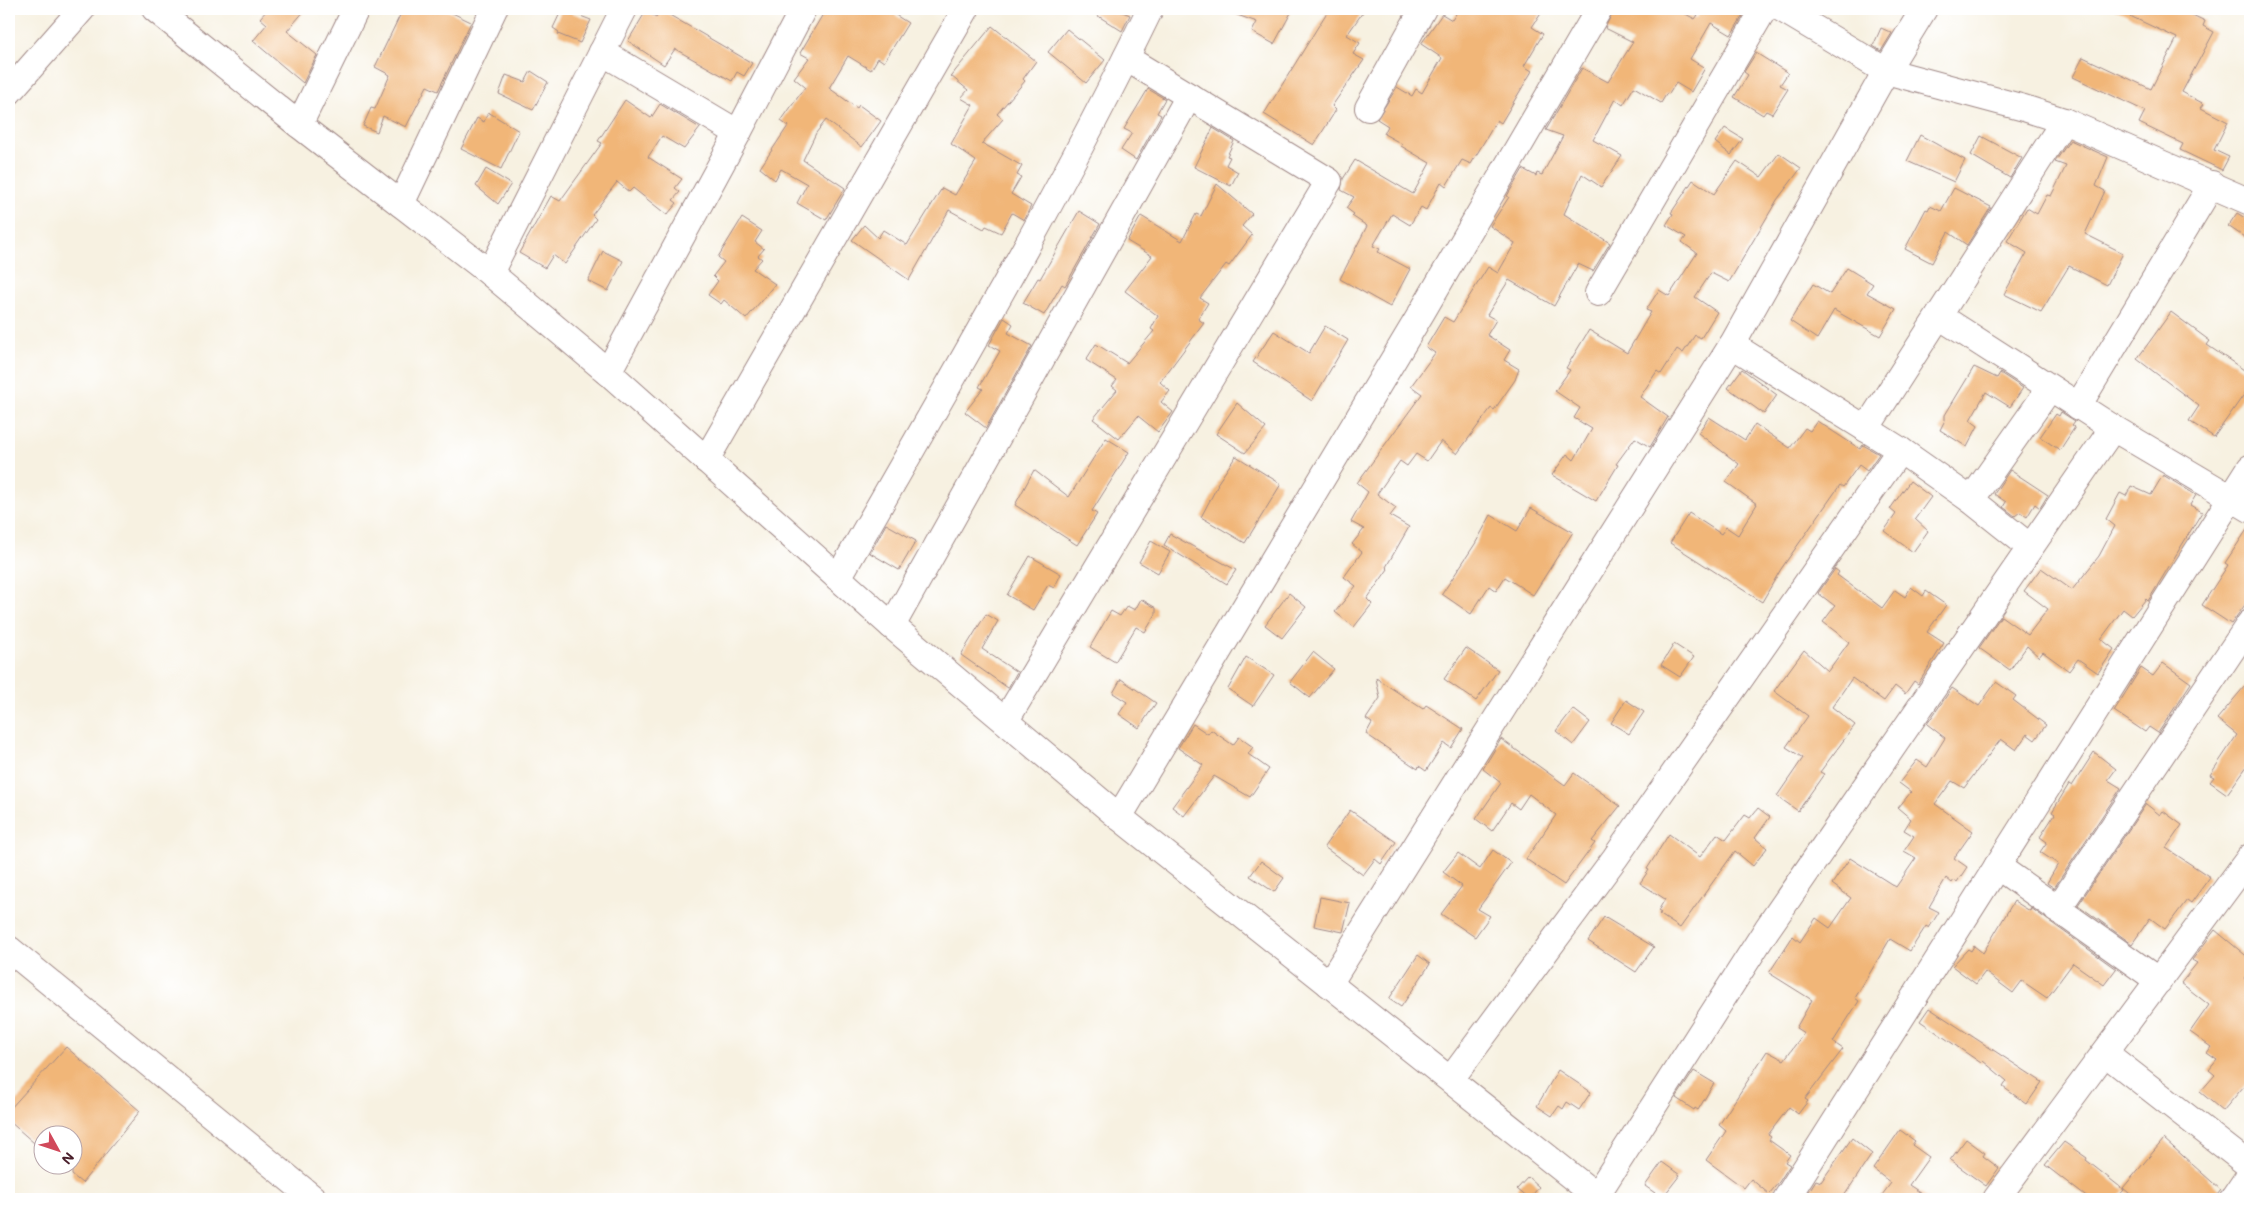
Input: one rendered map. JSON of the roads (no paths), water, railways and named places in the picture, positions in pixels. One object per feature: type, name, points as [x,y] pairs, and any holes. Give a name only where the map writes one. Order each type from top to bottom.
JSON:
[{"type":"street","points":[[9,92],[82,9]]},
{"type":"street","points":[[155,9],[298,126],[490,273],[608,372],[892,626],[1119,817],[1598,1197],[1767,929],[2113,428]]},
{"type":"street","points":[[298,126],[356,9]]},
{"type":"street","points":[[402,204],[494,9]]},
{"type":"street","points":[[490,273],[624,9]]},
{"type":"street","points":[[608,372],[804,9]]},
{"type":"street","points":[[706,460],[966,9]]},
{"type":"street","points":[[838,578],[953,377],[1126,58],[1150,9]]},
{"type":"street","points":[[1368,108],[1423,9]]},
{"type":"street","points":[[1119,817],[1422,312],[1599,9]]},
{"type":"street","points":[[1598,293],[1764,9]]},
{"type":"street","points":[[1782,9],[1886,71],[2024,108],[2064,121],[2250,202]]},
{"type":"street","points":[[1329,984],[1732,345],[1886,71],[1924,9]]},
{"type":"street","points":[[602,52],[738,133]]},
{"type":"street","points":[[1006,720],[1328,180],[1126,58]]},
{"type":"street","points":[[892,626],[1189,96]]},
{"type":"street","points":[[1866,429],[2064,121]]},
{"type":"street","points":[[2078,406],[2212,184]]},
{"type":"street","points":[[1938,316],[2113,428],[2241,503]]},
{"type":"street","points":[[1732,345],[1900,450],[1972,500],[2030,547]]},
{"type":"street","points":[[1972,500],[2050,388]]},
{"type":"street","points":[[1451,1079],[1631,837],[1900,450]]},
{"type":"street","points":[[1786,1199],[1997,866],[2241,503],[2250,468]]},
{"type":"street","points":[[2057,910],[2250,623]]},
{"type":"street","points":[[1996,1199],[2250,857]]},
{"type":"street","points":[[1997,866],[2159,981]]},
{"type":"street","points":[[9,949],[314,1199]]},
{"type":"street","points":[[2106,1053],[2250,1166]]},
{"type":"street","points":[[2233,1199],[2250,1174]]}]
